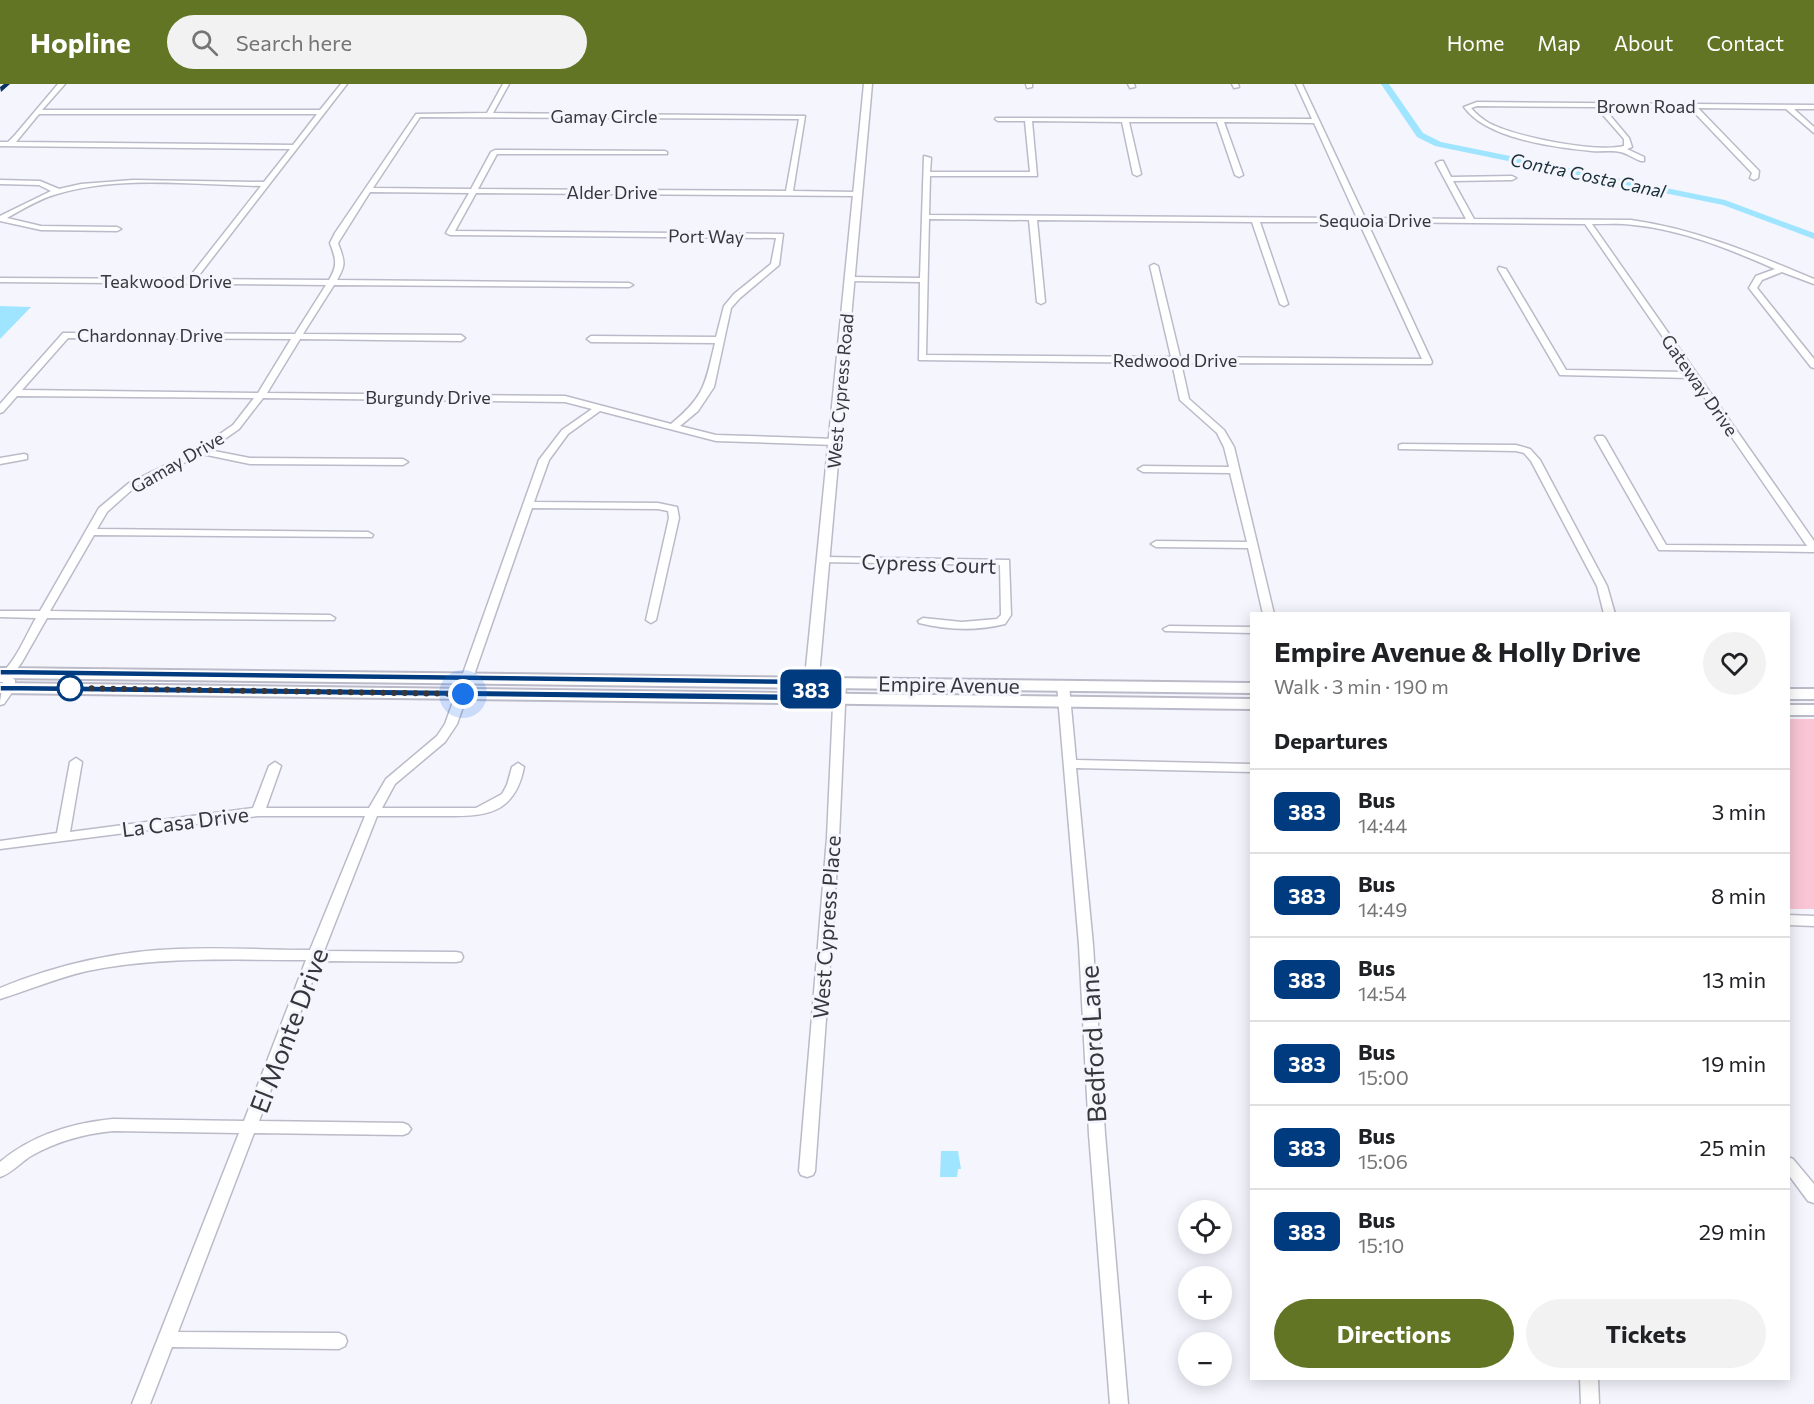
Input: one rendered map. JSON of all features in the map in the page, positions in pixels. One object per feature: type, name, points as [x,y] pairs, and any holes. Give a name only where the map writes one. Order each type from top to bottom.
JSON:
[{"type":"main road","name":"Empire Avenue","points":[[4,680],[1063,693],[1250,688]]},
{"type":"main road","name":"Empire Avenue","points":[[1063,693],[1250,704]]},
{"type":"main road","points":[[1790,694],[1814,694]]},
{"type":"main road","points":[[1790,710],[1814,710]]},
{"type":"street","points":[[10,144],[27,129],[41,104],[62,84]]},
{"type":"street","points":[[190,282],[344,84]]},
{"type":"street","points":[[489,115],[506,84]]},
{"type":"street","name":"West Cypress Road","points":[[811,690],[868,84]]},
{"type":"street","points":[[1299,84],[1363,220]]},
{"type":"street","name":"Brown Road","points":[[1622,150],[1586,148],[1509,132],[1475,118],[1467,107],[1477,104],[1814,107]]},
{"type":"street","points":[[1598,105],[1629,143],[1622,150],[1641,159]]},
{"type":"street","points":[[1692,106],[1756,173],[1754,178]]},
{"type":"street","points":[[1788,107],[1814,131]]},
{"type":"street","points":[[37,112],[322,112]]},
{"type":"street","name":"Gamay Circle","points":[[368,190],[418,115],[803,117],[789,193]]},
{"type":"street","points":[[998,119],[1316,121]]},
{"type":"street","points":[[927,174],[1034,174],[1028,119]]},
{"type":"street","points":[[1125,119],[1137,174]]},
{"type":"street","points":[[1220,120],[1239,175]]},
{"type":"street","points":[[0,144],[295,147]]},
{"type":"street","points":[[473,191],[495,152],[665,153]]},
{"type":"street","points":[[850,279],[924,280],[927,158]]},
{"type":"street","points":[[1440,163],[1471,221]]},
{"type":"street","points":[[1447,179],[1512,178]]},
{"type":"street","points":[[0,182],[40,183],[58,191]]},
{"type":"street","points":[[0,219],[36,199],[58,191],[118,183],[266,184]]},
{"type":"street","name":"Alder Drive","points":[[368,190],[857,194]]},
{"type":"street","name":"Gamay Drive","points":[[0,701],[4,680],[103,510],[132,486],[201,451],[236,428],[261,395],[331,283],[341,262],[334,243],[368,190]]},
{"type":"street","name":"Port Way","points":[[473,191],[450,233],[780,236],[775,265],[727,308],[704,398],[673,427]]},
{"type":"street","name":"Sequoia Drive","points":[[926,217],[1631,222],[1680,230],[1814,282]]},
{"type":"street","points":[[1033,218],[1041,302]]},
{"type":"street","points":[[0,219],[41,228],[117,230]]},
{"type":"street","points":[[1255,219],[1284,304]]},
{"type":"street","name":"Redwood Drive","points":[[924,280],[922,358],[1428,362],[1363,220]]},
{"type":"street","name":"Gateway Drive","points":[[1587,222],[1814,549]]},
{"type":"street","points":[[1154,266],[1185,400],[1221,432],[1229,447],[1269,612]]},
{"type":"street","points":[[1502,269],[1563,373],[1693,375]]},
{"type":"street","points":[[1780,269],[1759,278],[1753,288],[1814,365]]},
{"type":"street","name":"Teakwood Drive","points":[[0,280],[629,285]]},
{"type":"street","name":"Chardonnay Drive","points":[[0,410],[66,335],[461,338]]},
{"type":"street","points":[[591,339],[719,340]]},
{"type":"street","name":"Burgundy Drive","points":[[16,393],[548,398],[600,407],[728,439],[835,442]]},
{"type":"street","name":"El Monte Drive","points":[[141,1404],[371,813],[390,782],[441,739],[451,724],[551,447],[565,432],[600,407]]},
{"type":"street","points":[[1600,438],[1663,548],[1814,549]]},
{"type":"street","points":[[1402,447],[1516,448],[1527,451],[1535,460],[1602,586],[1609,612]]},
{"type":"street","points":[[201,451],[250,461],[403,462]]},
{"type":"street","points":[[0,461],[24,457]]},
{"type":"street","points":[[1143,469],[1235,470]]},
{"type":"street","points":[[529,505],[658,506],[673,509],[674,518],[651,620]]},
{"type":"street","points":[[89,532],[368,535]]},
{"type":"street","points":[[1156,544],[1252,545]]},
{"type":"street","name":"Cypress Court","points":[[824,560],[1005,561],[1006,615],[1001,622],[983,626],[946,625],[923,621]]},
{"type":"street","points":[[0,614],[330,618]]},
{"type":"street","points":[[1169,630],[1250,630]]},
{"type":"street","name":"West Cypress Place","points":[[807,1171],[832,850],[840,690]]},
{"type":"street","name":"Bedford Lane","points":[[1063,693],[1086,945],[1119,1404]]},
{"type":"street","points":[[63,836],[76,762]]},
{"type":"street","points":[[1070,764],[1250,768]]},
{"type":"street","points":[[258,812],[275,766]]},
{"type":"street","name":"La Casa Drive","points":[[0,845],[258,812],[477,812],[504,799],[514,788],[518,767]]},
{"type":"street","points":[[1790,920],[1814,921]]},
{"type":"street","points":[[0,994],[55,975],[138,957],[178,954],[456,957]]},
{"type":"street","points":[[0,1172],[28,1151],[84,1127],[113,1125],[403,1129]]},
{"type":"street","points":[[1790,1166],[1814,1197]]},
{"type":"street","points":[[167,1339],[339,1341]]},
{"type":"street","points":[[1589,1380],[1590,1404]]},
{"type":"shaded area","points":[[1790,719],[1814,719],[1814,909],[1790,909]]},
{"type":"water","points":[[0,306],[31,307],[0,339]]},
{"type":"water","points":[[941,1151],[958,1151],[961,1169],[958,1169],[957,1177],[940,1177]]},
{"type":"waterway","name":"Contra Costa Canal","points":[[1385,84],[1420,135],[1438,144],[1725,203],[1814,236]]},
{"type":"bus line","name":"383","points":[[0,673],[812,682],[810,698],[0,688]]},
{"type":"route","points":[[70,688],[463,694]]}]
